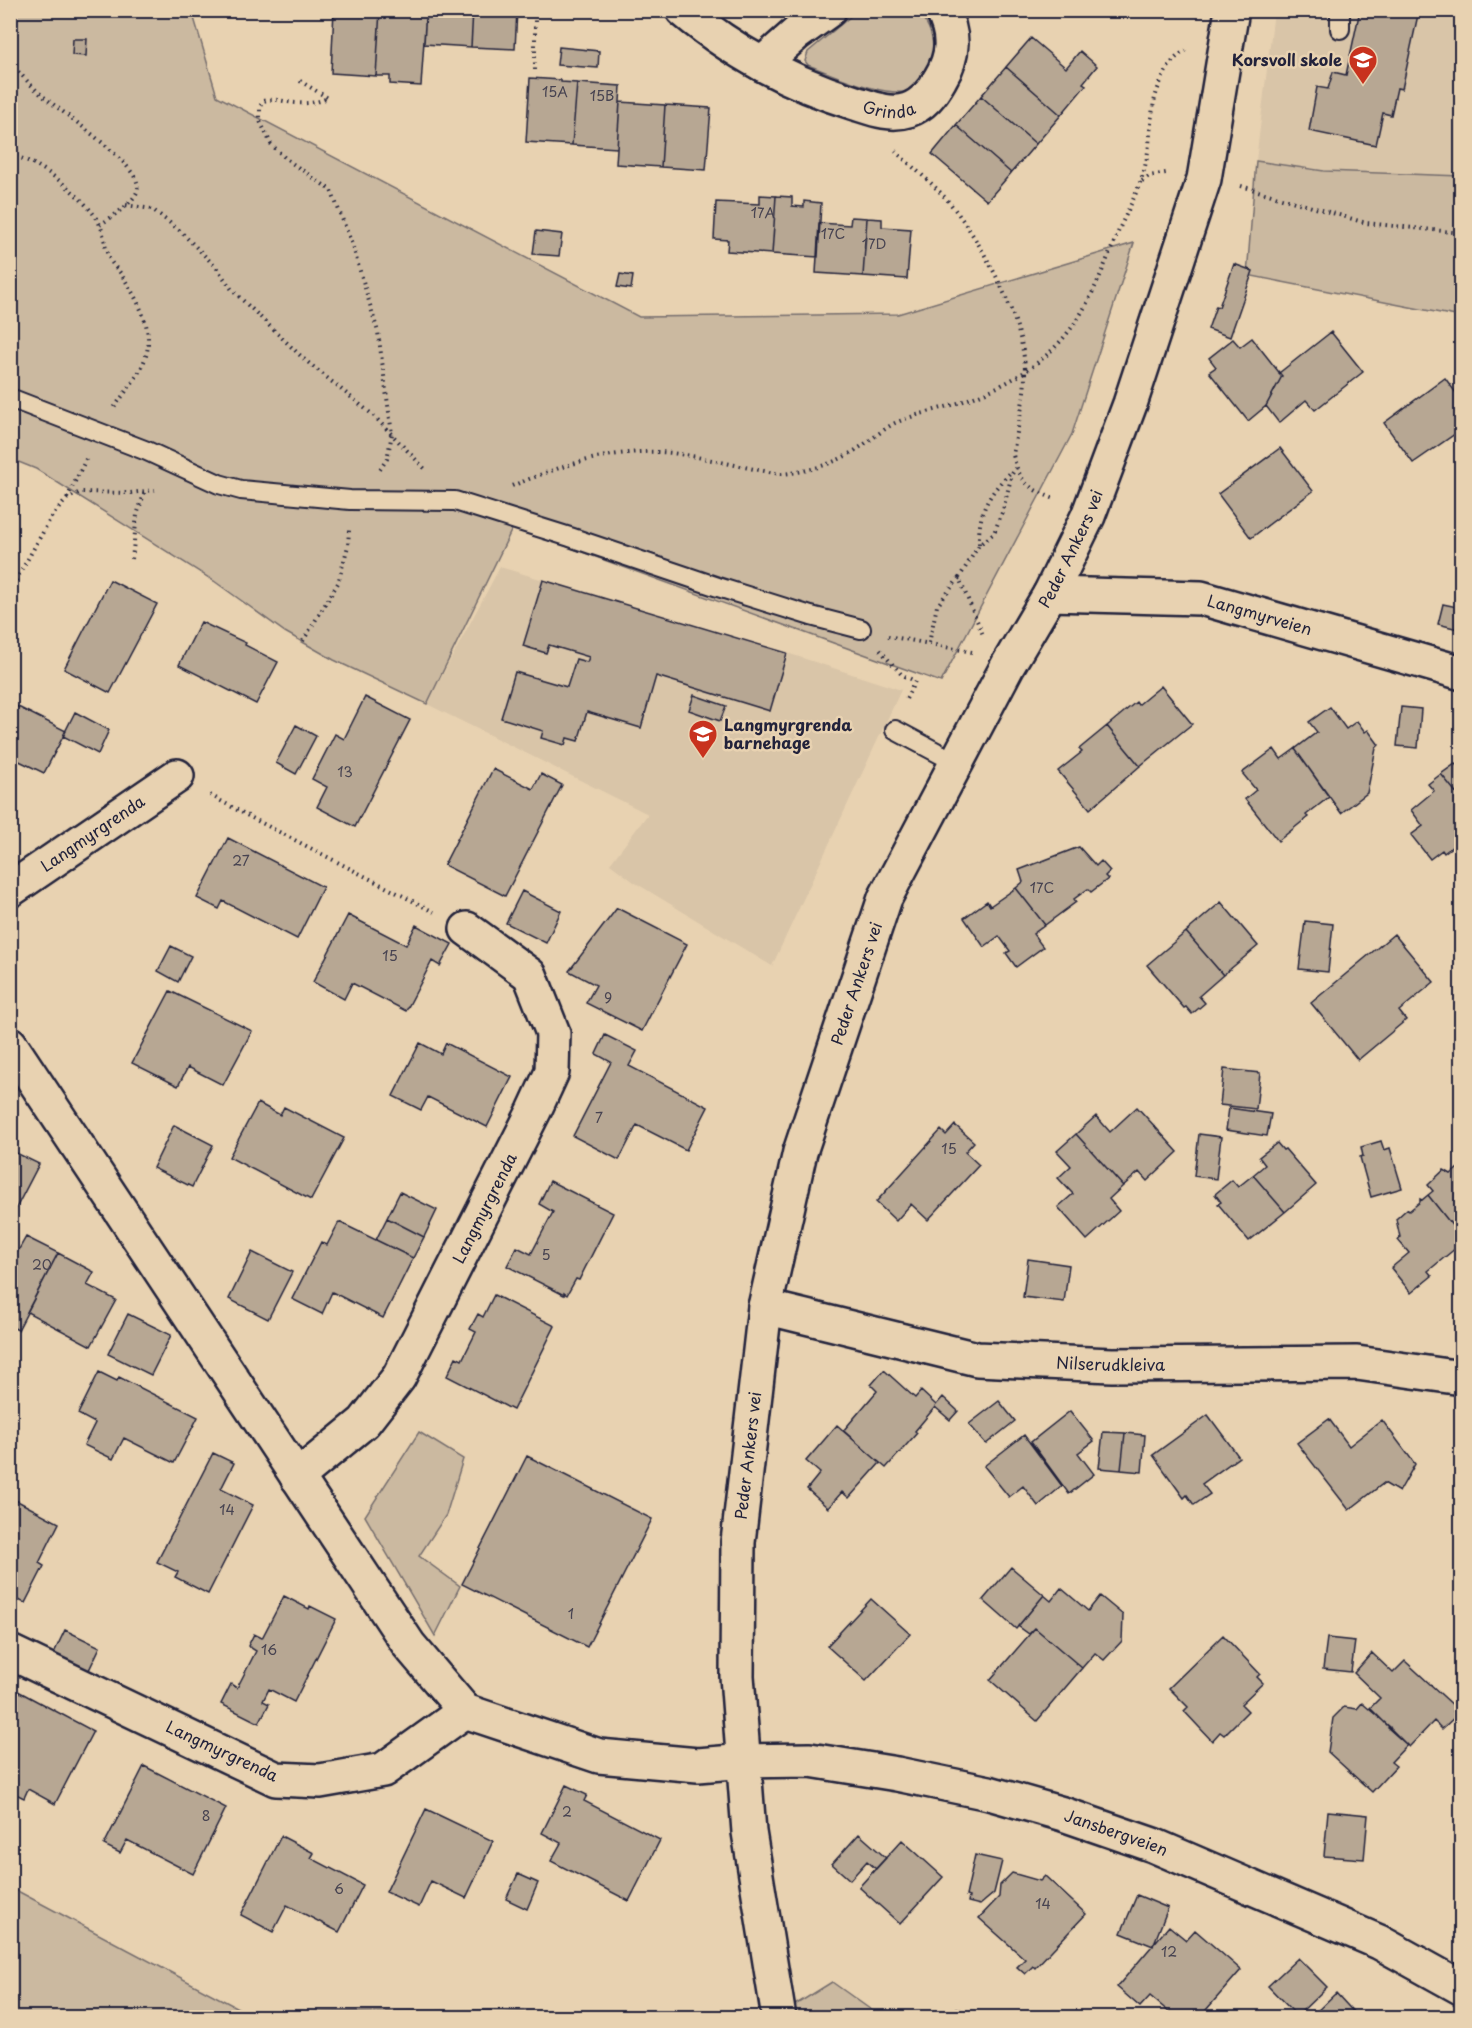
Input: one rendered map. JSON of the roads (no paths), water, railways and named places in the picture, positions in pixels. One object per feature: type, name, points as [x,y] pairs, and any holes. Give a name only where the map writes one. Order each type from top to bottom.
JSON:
[{"type":"street","name":"Grinda","points":[[683,10],[728,45],[813,90],[884,112],[906,111],[921,104],[946,69],[952,40],[942,10]]},
{"type":"street","points":[[762,64],[797,33],[829,10]]},
{"type":"street","name":"Peder Ankers vei","points":[[779,2018],[749,1832],[737,1676],[738,1542],[765,1307],[800,1152],[885,898],[1008,665],[1050,594],[1088,516],[1126,415],[1204,179],[1232,10]]},
{"type":"street","name":"Langmyrveien","points":[[1050,594],[1201,598],[1461,673]]},
{"type":"street","name":"Langmyrgrenda","points":[[10,890],[177,776]]},
{"type":"street","name":"Langmyrgrenda","points":[[297,1477],[364,1422],[399,1377],[552,1072],[553,1033],[530,975],[467,929]]},
{"type":"street","points":[[10,1044],[409,1645],[465,1711],[599,1756],[698,1765],[745,1761]]},
{"type":"street","name":"Nilserudkleiva","points":[[765,1307],[978,1359],[1112,1365],[1357,1363],[1461,1378]]},
{"type":"street","name":"Langmyrgrenda","points":[[10,1652],[276,1779],[320,1781],[383,1770],[465,1711]]},
{"type":"street","name":"Jansbergveien","points":[[745,1761],[810,1760],[876,1770],[988,1793],[1063,1814],[1153,1845],[1379,1942],[1461,1988]]},
{"type":"lane","points":[[1340,10],[1340,29]]},
{"type":"lane","points":[[10,398],[147,451],[219,484],[241,490],[350,500],[455,501],[728,590],[861,629]]},
{"type":"lane","points":[[895,730],[957,763]]},
{"type":"place","name":"Korsvoll skole","points":[[1363,86]]},
{"type":"place","name":"Langmyrgrenda barnehage","points":[[703,760]]}]
